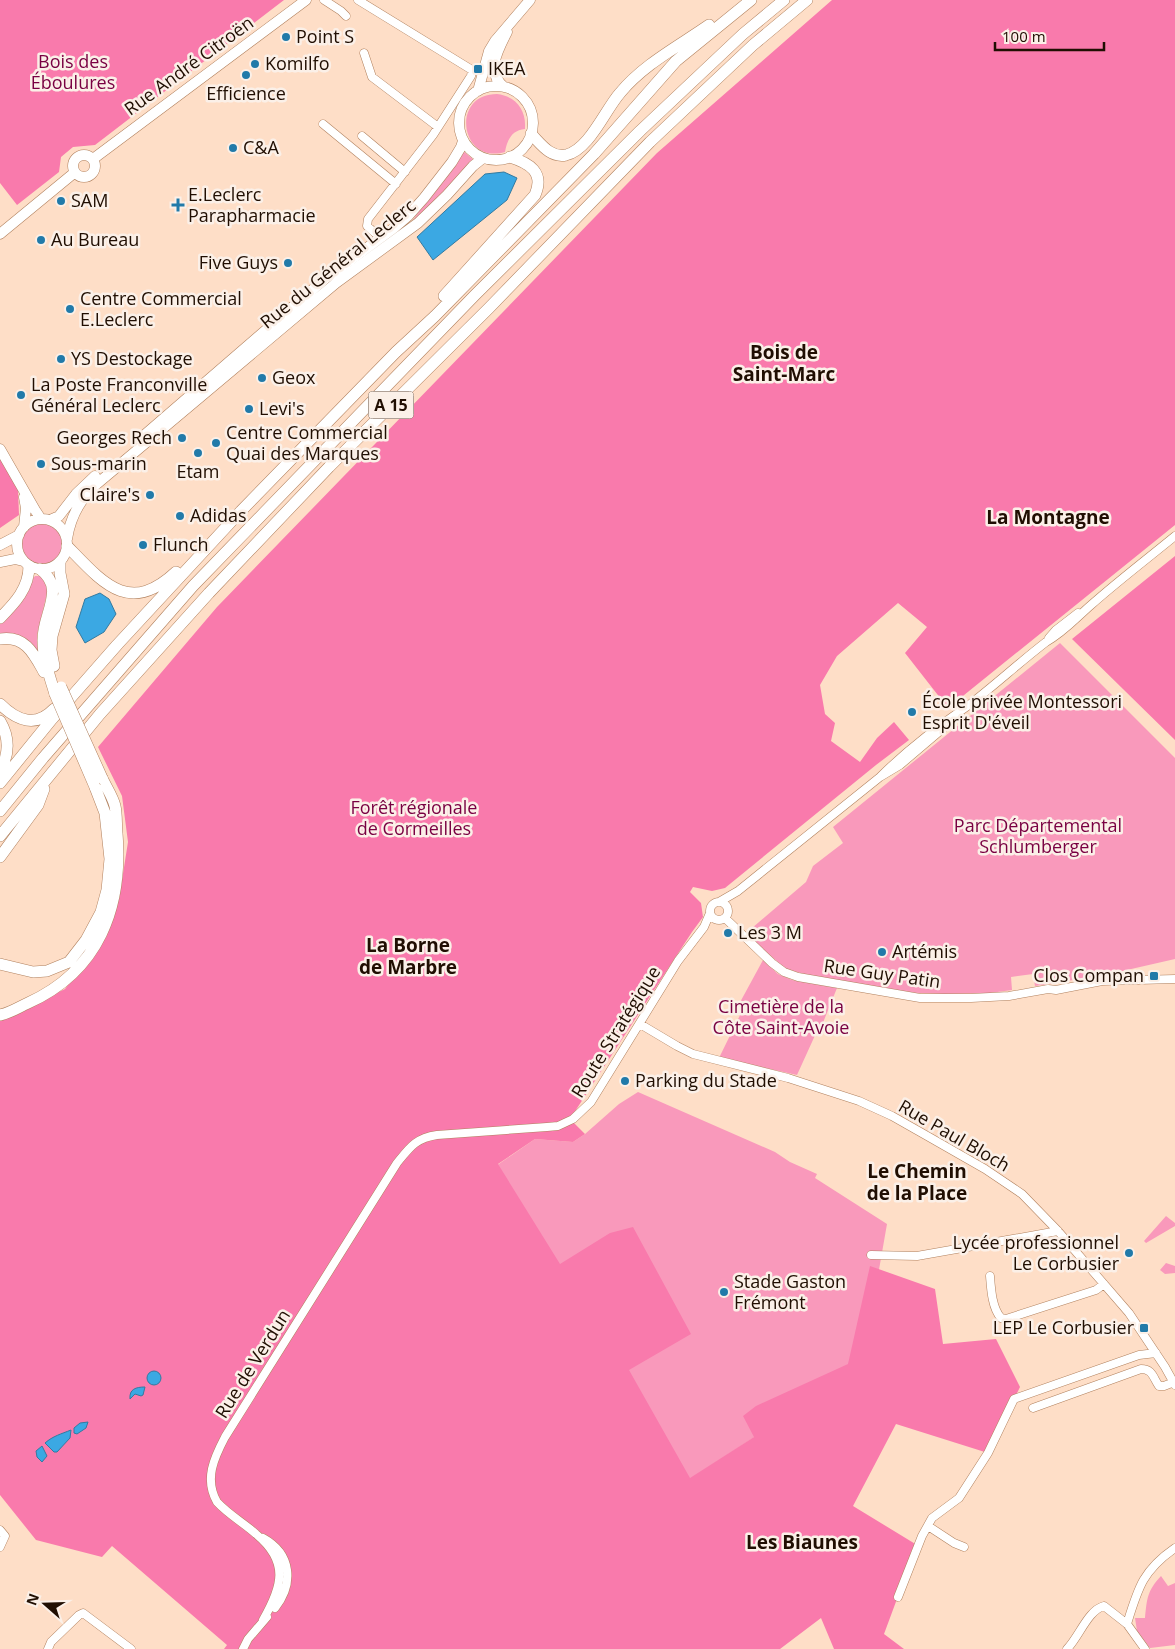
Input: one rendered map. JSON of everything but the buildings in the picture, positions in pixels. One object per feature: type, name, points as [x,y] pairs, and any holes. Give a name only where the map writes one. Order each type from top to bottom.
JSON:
[{"type":"highway","points":[[531,134],[547,150],[555,154],[565,155],[579,149],[620,92],[630,82],[653,62],[745,0]]},
{"type":"highway","points":[[0,783],[52,719],[117,645],[242,511],[396,352],[588,160],[676,61],[751,0]]},
{"type":"highway","name":"A 15","points":[[0,811],[42,758],[200,579],[474,295],[640,130],[743,34],[784,0]]},
{"type":"highway","name":"A 15","points":[[0,836],[100,714],[329,467],[650,142],[753,45],[807,0]]},
{"type":"highway","points":[[396,352],[536,195],[538,180],[532,168],[523,161],[510,158]]},
{"type":"highway","points":[[67,542],[99,577],[111,586],[127,593],[143,593],[167,581],[242,511]]},
{"type":"highway","points":[[58,691],[52,650],[53,631],[64,594],[60,562]]},
{"type":"highway","points":[[0,618],[20,596],[31,565],[49,579],[54,591],[43,636],[45,657],[99,783],[115,805],[118,846],[118,880],[114,900],[106,925],[96,945],[77,970],[62,984],[47,994],[0,1015]]},
{"type":"highway","points":[[0,639],[12,639],[28,647],[58,691]]},
{"type":"highway","points":[[0,704],[11,714],[22,720],[28,721],[44,717],[117,645]]},
{"type":"highway","points":[[0,721],[6,732],[8,744],[6,758],[0,771]]},
{"type":"highway","points":[[0,857],[38,805],[48,779]]},
{"type":"highway","points":[[0,964],[33,972],[47,971],[69,962],[86,940],[101,912],[107,890],[110,860],[105,813],[99,783]]},
{"type":"main road","name":"Rue André Citroën","points":[[92,159],[306,0]]},
{"type":"main road","points":[[478,91],[492,46],[530,0]]},
{"type":"main road","points":[[504,87],[491,87],[478,91],[467,100],[460,113],[459,127],[463,141],[474,153],[483,158],[500,160],[510,158],[521,151],[531,134],[533,120],[529,108],[517,93],[504,87],[496,78],[494,62],[514,18]]},
{"type":"main road","name":"Rue du Général Leclerc","points":[[46,520],[59,516],[86,484],[326,278],[401,223],[435,185],[459,153],[463,141]]},
{"type":"main road","points":[[84,155],[92,159],[95,166],[91,175],[80,177],[74,172],[72,167],[76,158],[84,155]]},
{"type":"main road","name":"Rue du Général Leclerc","points":[[67,542],[69,528],[77,507],[92,488],[336,283],[418,223],[448,195],[472,166],[483,158]]},
{"type":"main road","points":[[0,234],[74,172]]},
{"type":"main road","points":[[0,449],[22,486],[46,520]]},
{"type":"main road","points":[[22,486],[26,508],[17,548],[31,565]]},
{"type":"main road","points":[[0,545],[32,521],[46,520],[61,527],[67,542],[64,557],[49,569],[15,559],[0,562]]},
{"type":"street","points":[[324,0],[346,16]]},
{"type":"street","points":[[358,0],[472,70],[471,76],[438,127],[406,172],[366,222],[367,226],[375,233]]},
{"type":"street","points":[[364,52],[372,77],[438,127]]},
{"type":"street","points":[[323,124],[396,184]]},
{"type":"street","points":[[362,136],[406,172]]},
{"type":"street","points":[[738,892],[721,919],[713,918],[710,913],[712,905],[738,892],[880,778],[900,765],[953,722],[969,704],[1046,642],[1063,624],[1090,605],[1175,536]]},
{"type":"street","points":[[720,902],[725,904],[728,910]]},
{"type":"street","name":"Route Stratégique","points":[[371,1205],[397,1163],[416,1141],[437,1135],[547,1127],[563,1124],[578,1116],[598,1091],[678,961],[699,935],[710,913]]},
{"type":"street","name":"Route Stratégique","points":[[699,935],[721,919]]},
{"type":"street","name":"Rue Guy Patin","points":[[721,919],[765,957],[789,974],[864,990],[920,998],[1009,996],[1048,989],[1056,990],[1102,981],[1175,980]]},
{"type":"street","name":"Rue Paul Bloch","points":[[640,1024],[693,1054],[824,1088],[860,1101],[892,1116],[985,1169],[1022,1194],[1058,1231],[1129,1313],[1174,1384]]},
{"type":"street","name":"Rue de Verdun","points":[[243,1649],[248,1639],[263,1620],[276,1594],[280,1573],[271,1550],[256,1534],[217,1502],[211,1480],[213,1462],[225,1437],[371,1205]]},
{"type":"street","points":[[871,1255],[917,1256],[1058,1231]]},
{"type":"street","points":[[990,1276],[997,1313],[1001,1318],[1006,1319],[1096,1290],[1104,1284]]},
{"type":"street","points":[[898,1597],[922,1536],[932,1518],[959,1498],[988,1453],[1014,1399],[1139,1355],[1156,1354]]},
{"type":"street","points":[[1034,1408],[1141,1369],[1152,1373],[1160,1386],[1174,1384]]},
{"type":"street","points":[[928,1526],[954,1543],[964,1547]]},
{"type":"street","points":[[0,1530],[5,1536],[0,1547]]},
{"type":"street","points":[[1127,1624],[1132,1604],[1142,1582],[1156,1564],[1175,1548]]},
{"type":"street","points":[[1067,1649],[1093,1612],[1101,1607],[1107,1608],[1127,1624],[1145,1649]]},
{"type":"street","points":[[48,1649],[51,1642],[83,1613],[131,1649]]},
{"type":"green space","name":"Bois des Éboulures","points":[[0,0],[284,0],[95,145],[73,147],[61,157],[59,172],[17,205],[0,183]]},
{"type":"green space","name":"Forêt régionale de Cormeilles","points":[[832,0],[1175,0],[1175,525],[948,708],[905,653],[927,627],[898,603],[837,656],[820,685],[825,714],[835,723],[831,741],[860,762],[877,738],[894,722],[909,740],[725,888],[712,891],[693,887],[690,892],[701,903],[703,917],[570,1119],[585,1134],[573,1142],[535,1139],[498,1164],[560,1264],[610,1233],[633,1227],[691,1334],[629,1370],[690,1478],[754,1437],[743,1416],[756,1406],[848,1364],[870,1266],[935,1289],[943,1344],[996,1339],[1020,1387],[988,1453],[896,1424],[853,1506],[917,1545],[884,1634],[904,1649],[834,1649],[821,1618],[780,1649],[224,1649],[227,1645],[112,1546],[102,1557],[36,1540],[0,1495],[0,1020],[65,989],[100,943],[119,899],[128,842],[122,796],[98,747],[217,607],[657,153]]},
{"type":"green space","points":[[497,94],[509,97],[518,105],[524,115],[525,129],[517,131],[511,136],[505,152],[490,153],[478,148],[470,139],[466,128],[467,116],[472,105],[482,97]]},
{"type":"green space","points":[[463,151],[474,160],[415,221],[413,220]]},
{"type":"green space","points":[[0,456],[18,490],[19,515],[0,528]]},
{"type":"green space","points":[[42,523],[57,529],[63,544],[57,559],[42,565],[27,559],[21,544],[27,529]]},
{"type":"green space","points":[[1175,556],[1175,740],[1072,639]]},
{"type":"green space","points":[[35,576],[41,576],[49,585],[37,635],[38,651],[26,640],[0,634],[0,621]]},
{"type":"green space","name":"Parc Départemental Schlumberger","points":[[1060,643],[1175,758],[1175,959],[1105,975],[1035,986],[1033,974],[1011,977],[1012,990],[990,993],[897,992],[823,979],[786,969],[745,934],[806,882],[813,866],[843,843],[833,827]]},
{"type":"green space","name":"Cimetière de la Côte Saint-Avoie","points":[[763,960],[778,974],[792,980],[837,988],[820,1030],[817,1031],[797,1075],[719,1058],[743,1009],[738,1006]]},
{"type":"green space","name":"Stade Gaston Frémont","points":[[638,1092],[775,1152],[790,1162],[817,1174],[815,1178],[887,1224],[862,1367],[690,1479],[493,1168],[535,1139],[573,1142],[619,1104]]},
{"type":"green space","points":[[1166,1216],[1175,1223],[1175,1226],[1146,1243],[1144,1241]]},
{"type":"green space","points":[[1166,1263],[1175,1266],[1175,1273],[1165,1274],[1160,1270]]},
{"type":"green space","points":[[1161,1576],[1168,1586],[1175,1583],[1175,1645],[1150,1648],[1137,1631],[1135,1618],[1145,1618],[1148,1595]]},
{"type":"water","points":[[504,172],[517,178],[507,200],[433,260],[417,237],[485,174]]},
{"type":"water","points":[[100,593],[109,599],[116,614],[104,632],[85,643],[76,627],[85,599]]},
{"type":"water","points":[[154,1371],[159,1373],[161,1378],[159,1383],[154,1385],[149,1383],[147,1378],[149,1373]]},
{"type":"water","points":[[145,1387],[143,1395],[135,1394],[130,1399],[134,1389]]},
{"type":"water","points":[[88,1422],[86,1428],[77,1434],[74,1433],[74,1428],[80,1423]]},
{"type":"water","points":[[71,1430],[70,1438],[57,1452],[54,1452],[45,1443],[54,1437]]},
{"type":"water","points":[[42,1446],[47,1456],[42,1462],[37,1457],[36,1451]]},
{"type":"place","name":"Point S","points":[[286,37]]},
{"type":"place","name":"Komilfo","points":[[255,64]]},
{"type":"place","name":"IKEA","points":[[478,69]]},
{"type":"place","name":"Efficience","points":[[246,75]]},
{"type":"place","name":"C&A","points":[[233,148]]},
{"type":"place","name":"SAM","points":[[61,201]]},
{"type":"place","name":"E.Leclerc Parapharmacie","points":[[178,205]]},
{"type":"place","name":"Au Bureau","points":[[41,240]]},
{"type":"place","name":"Five Guys","points":[[288,263]]},
{"type":"place","name":"Centre Commercial E.Leclerc","points":[[70,309]]},
{"type":"place","name":"YS Destockage","points":[[61,359]]},
{"type":"place","name":"Geox","points":[[262,378]]},
{"type":"place","name":"La Poste Franconville Général Leclerc","points":[[21,395]]},
{"type":"place","name":"Levi's","points":[[249,409]]},
{"type":"place","name":"Georges Rech","points":[[182,438]]},
{"type":"place","name":"Centre Commercial Quai des Marques","points":[[216,443]]},
{"type":"place","name":"Etam","points":[[198,453]]},
{"type":"place","name":"Sous-marin","points":[[41,464]]},
{"type":"place","name":"Claire's","points":[[150,495]]},
{"type":"place","name":"Adidas","points":[[180,516]]},
{"type":"place","name":"Flunch","points":[[143,545]]},
{"type":"place","name":"École privée Montessori Esprit D'éveil","points":[[912,712]]},
{"type":"place","name":"Les 3 M","points":[[728,933]]},
{"type":"place","name":"Artémis","points":[[882,952]]},
{"type":"place","name":"Clos Compan","points":[[1154,976]]},
{"type":"place","name":"Parking du Stade","points":[[625,1081]]},
{"type":"place","name":"Lycée professionnel Le Corbusier","points":[[1129,1253]]},
{"type":"place","name":"Stade Gaston Frémont","points":[[724,1292]]},
{"type":"place","name":"LEP Le Corbusier","points":[[1144,1328]]},
{"type":"district","name":"Bois de Saint-Marc","points":[[784,363]]},
{"type":"district","name":"La Montagne","points":[[1048,517]]},
{"type":"district","name":"La Borne de Marbre","points":[[408,956]]},
{"type":"district","name":"Le Chemin de la Place","points":[[917,1182]]},
{"type":"district","name":"Les Biaunes","points":[[802,1542]]}]
